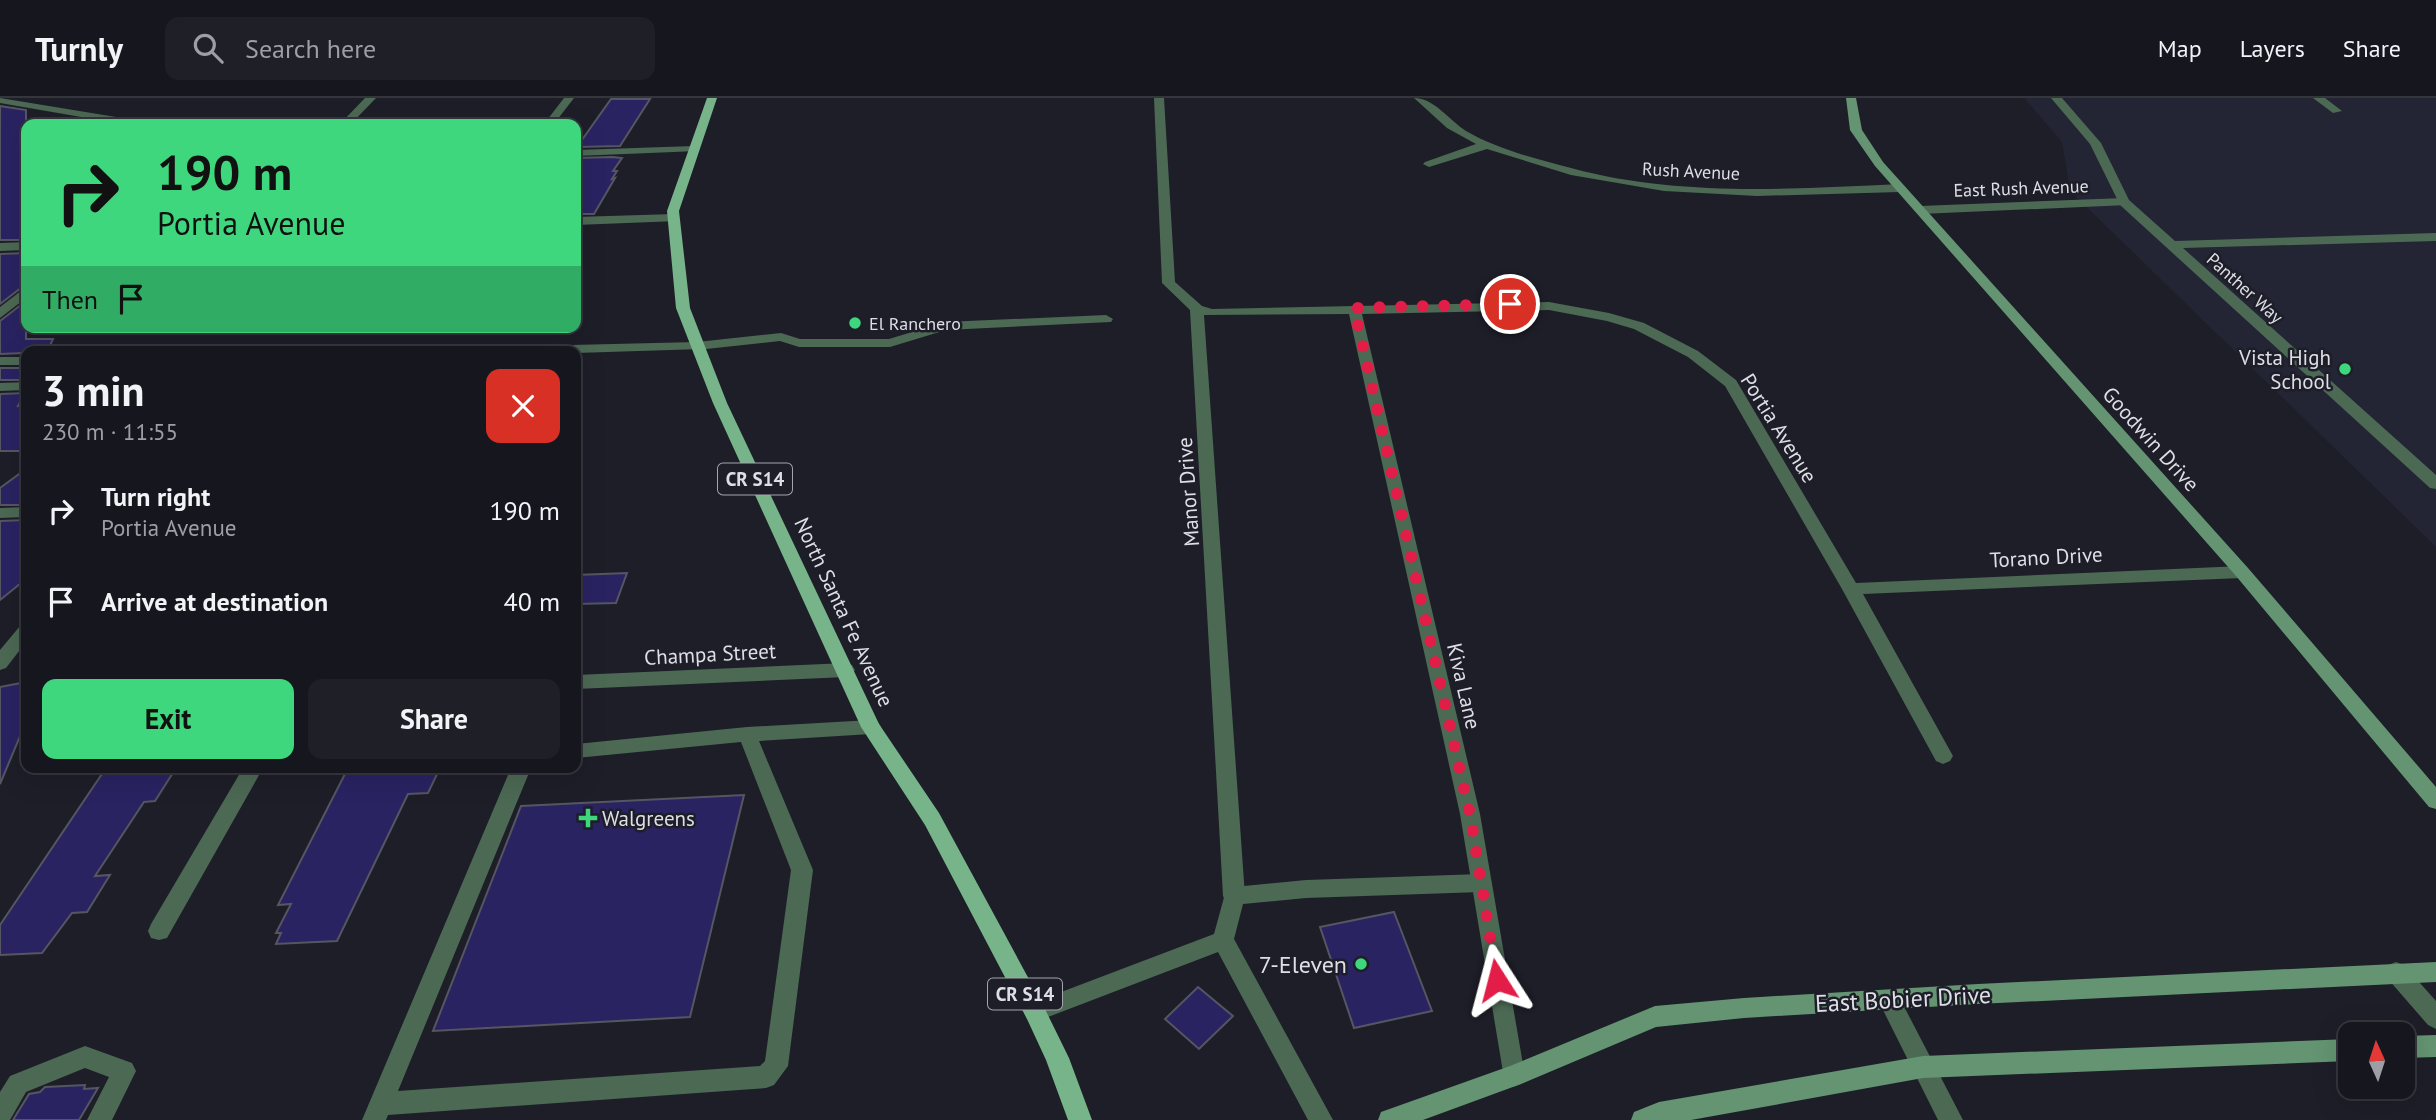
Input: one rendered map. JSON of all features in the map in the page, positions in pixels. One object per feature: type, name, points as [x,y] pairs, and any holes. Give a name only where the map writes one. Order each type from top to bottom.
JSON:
[{"type":"main road","name":"North Santa Fe Avenue","points":[[712,98],[673,211],[683,308],[697,346],[800,579],[846,670],[871,727],[932,819],[1035,1012],[1057,1058],[1080,1120]]},
{"type":"street","points":[[350,119],[371,98]]},
{"type":"street","points":[[553,119],[569,98]]},
{"type":"street","points":[[1159,98],[1169,283],[1197,309]]},
{"type":"street","name":"Rush Avenue","points":[[1419,98],[1457,130],[1486,145],[1553,168],[1630,186],[1708,192],[1900,188]]},
{"type":"street","name":"Goodwin Drive","points":[[1851,98],[1856,130],[1900,188],[2242,572],[2436,801]]},
{"type":"street","points":[[2056,98],[2095,143],[2124,202]]},
{"type":"street","points":[[2318,98],[2337,111]]},
{"type":"street","points":[[0,100],[110,119]]},
{"type":"street","points":[[1429,164],[1486,145]]},
{"type":"street","points":[[581,153],[694,149]]},
{"type":"street","name":"East Rush Avenue","points":[[1920,210],[2124,202]]},
{"type":"street","name":"Panther Way","points":[[2124,202],[2436,484]]},
{"type":"street","points":[[581,221],[674,218]]},
{"type":"street","points":[[2169,245],[2436,237]]},
{"type":"street","points":[[0,247],[21,246]]},
{"type":"street","points":[[0,314],[21,295]]},
{"type":"street","name":"Portia Avenue","points":[[1197,309],[1212,313],[1549,306],[1609,317],[1639,326],[1693,354],[1731,383],[1851,589],[1943,756]]},
{"type":"street","name":"Kiva Lane","points":[[1354,308],[1470,814],[1513,1076]]},
{"type":"street","name":"Manor Drive","points":[[1197,309],[1234,896],[1223,940]]},
{"type":"street","points":[[581,349],[697,346],[781,337],[799,343],[890,343],[945,326],[1106,319]]},
{"type":"street","points":[[0,361],[21,361]]},
{"type":"street","points":[[0,387],[21,386]]},
{"type":"street","points":[[0,513],[21,512]]},
{"type":"street","name":"Torano Drive","points":[[1851,589],[2242,572]]},
{"type":"street","points":[[0,663],[21,636]]},
{"type":"street","name":"Champa Street","points":[[581,682],[846,670]]},
{"type":"street","points":[[581,751],[747,734],[871,727]]},
{"type":"street","points":[[519,773],[377,1112],[766,1077],[776,1066],[802,870],[747,734]]},
{"type":"street","points":[[159,931],[250,773]]},
{"type":"street","points":[[1234,896],[1306,889],[1481,883]]},
{"type":"street","points":[[1035,1012],[1223,940],[1321,1120]]},
{"type":"street","points":[[2396,972],[2436,1018]]},
{"type":"street","name":"East Bobier Drive","points":[[1390,1120],[1513,1076],[1655,1017],[1745,1008],[2436,972]]},
{"type":"street","points":[[1889,1000],[1951,1120]]},
{"type":"street","points":[[2415,1047],[2436,1046]]},
{"type":"street","points":[[1643,1120],[1659,1114],[1923,1068],[2338,1051]]},
{"type":"street","points":[[0,1114],[18,1084],[85,1057],[124,1071],[99,1120]]},
{"type":"shaded area","name":"Vista High School","points":[[2024,98],[2436,98],[2436,547],[2070,191],[2062,142]]},
{"type":"building","points":[[611,99],[650,99],[620,146],[581,147],[581,141]]},
{"type":"building","points":[[0,106],[26,110],[26,119],[21,119],[21,240],[0,240]]},
{"type":"building","points":[[581,158],[622,158],[613,171],[617,171],[612,179],[615,178],[594,214],[581,214]]},
{"type":"building","points":[[21,253],[21,288],[0,304],[0,254]]},
{"type":"building","points":[[21,305],[21,333],[26,333],[26,339],[53,339],[50,346],[21,346],[21,353],[0,354],[0,321]]},
{"type":"building","points":[[0,368],[21,368],[21,380],[0,380]]},
{"type":"building","points":[[21,393],[18,406],[21,406],[21,451],[0,451],[0,394]]},
{"type":"building","points":[[21,473],[21,505],[0,505],[0,488]]},
{"type":"building","points":[[21,520],[21,583],[0,600],[0,521]]},
{"type":"building","points":[[627,573],[616,603],[581,604],[581,575]]},
{"type":"building","points":[[21,683],[21,734],[0,784],[0,687]]},
{"type":"building","points":[[103,773],[173,773],[155,801],[144,802],[95,876],[110,875],[87,912],[72,913],[42,953],[0,955],[0,925]]},
{"type":"building","points":[[345,773],[438,773],[428,793],[408,794],[337,941],[276,944],[281,933],[276,933],[291,904],[278,905]]},
{"type":"building","name":"Walgreens","points":[[744,795],[690,1017],[433,1031],[521,806]]},
{"type":"building","points":[[1394,912],[1432,1011],[1354,1028],[1320,927]]},
{"type":"building","points":[[1198,987],[1233,1016],[1199,1049],[1165,1019]]},
{"type":"building","points":[[85,1085],[84,1089],[98,1088],[79,1120],[13,1120],[29,1094],[40,1092],[45,1087]]},
{"type":"place","name":"El Ranchero","points":[[855,323]]},
{"type":"place","name":"Vista High School","points":[[2345,369]]},
{"type":"place","name":"Walgreens","points":[[588,818]]},
{"type":"place","name":"7-Eleven","points":[[1361,964]]},
{"type":"route","points":[[1497,980],[1470,814],[1354,308],[1510,304]]}]
